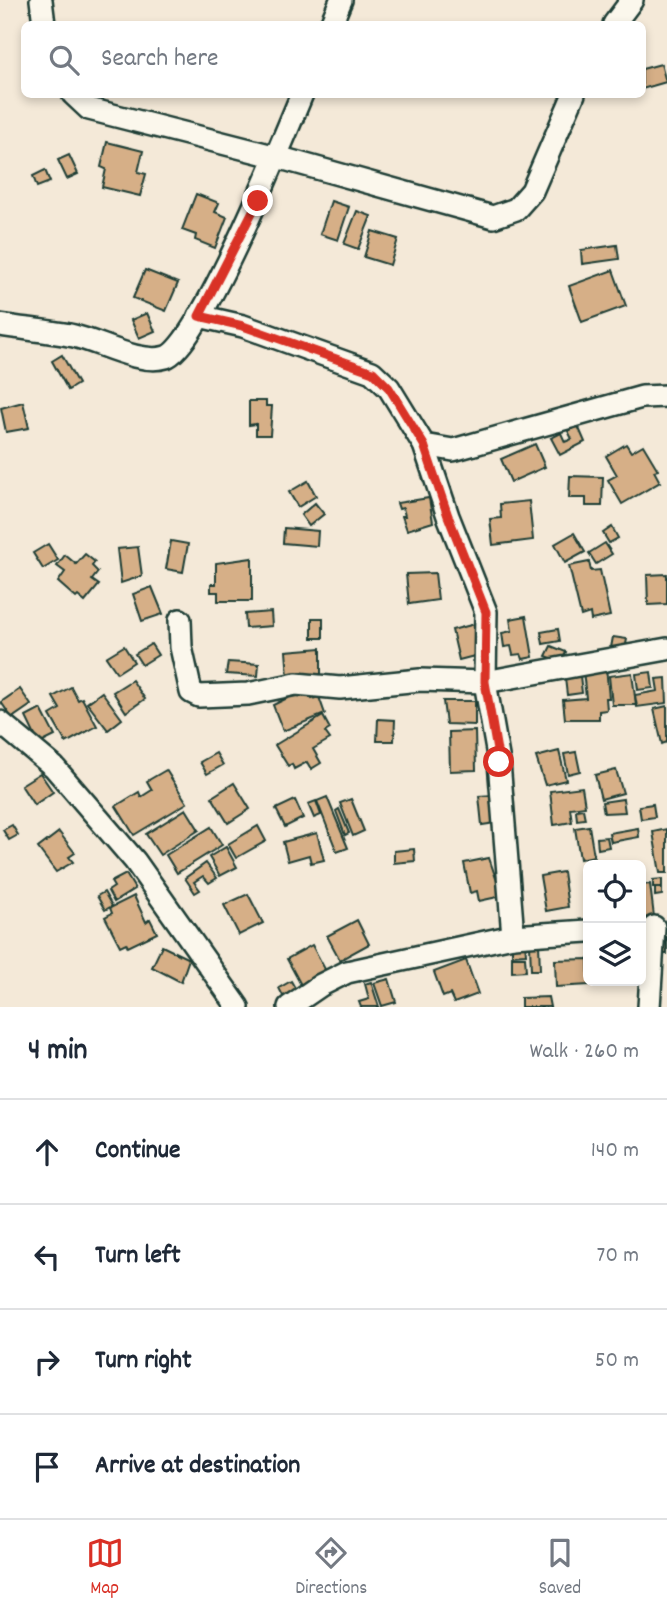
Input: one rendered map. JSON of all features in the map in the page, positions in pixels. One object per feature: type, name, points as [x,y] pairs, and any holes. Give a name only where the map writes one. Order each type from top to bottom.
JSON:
[{"type":"street","points":[[41,0],[44,21]]},
{"type":"street","points":[[332,21],[341,0]]},
{"type":"street","points":[[616,21],[632,0]]},
{"type":"street","points":[[77,98],[89,109],[277,157],[493,217],[516,209],[532,191],[572,98]]},
{"type":"street","points":[[0,325],[74,336],[147,359],[168,357],[179,348],[199,316],[258,201],[300,98]]},
{"type":"street","points":[[199,316],[243,326],[373,372],[389,388],[424,445],[448,516],[486,612],[485,682],[499,762],[513,936]]},
{"type":"street","points":[[424,445],[453,450],[642,397],[667,396]]},
{"type":"street","points":[[180,620],[181,647],[191,692],[199,696],[248,694],[296,684],[340,688],[420,680],[485,682],[667,649]]},
{"type":"street","points":[[0,722],[54,767],[135,861],[238,1007]]},
{"type":"street","points":[[649,1007],[654,927]]},
{"type":"street","points":[[289,1007],[321,985],[347,972],[513,936],[583,931]]},
{"type":"building","points":[[661,64],[666,82],[646,88],[646,68]]},
{"type":"building","points":[[107,142],[143,151],[138,172],[146,174],[140,196],[102,187],[106,169],[101,167]]},
{"type":"building","points":[[69,155],[78,174],[67,179],[58,160]]},
{"type":"building","points":[[45,170],[50,182],[37,187],[33,176]]},
{"type":"building","points":[[196,194],[219,203],[215,212],[227,217],[215,248],[195,240],[196,235],[182,230]]},
{"type":"building","points":[[331,201],[349,207],[338,240],[320,234]]},
{"type":"building","points":[[357,211],[371,216],[358,249],[344,244]]},
{"type":"building","points":[[372,231],[398,239],[390,265],[364,257]]},
{"type":"building","points":[[617,245],[619,259],[582,264],[581,250]]},
{"type":"building","points":[[145,270],[178,283],[166,311],[133,298]]},
{"type":"building","points":[[613,270],[626,306],[582,322],[569,286]]},
{"type":"building","points":[[147,313],[155,331],[139,338],[131,320]]},
{"type":"building","points":[[62,355],[78,384],[68,390],[52,361]]},
{"type":"building","points":[[249,401],[266,401],[266,406],[272,406],[270,435],[256,435],[256,424],[249,425]]},
{"type":"building","points":[[23,402],[29,428],[6,432],[1,408]]},
{"type":"building","points":[[578,426],[585,442],[560,455],[551,438],[561,433],[565,442],[572,439],[568,431]]},
{"type":"building","points":[[535,444],[545,467],[511,482],[501,459]]},
{"type":"building","points":[[626,444],[631,452],[643,445],[658,470],[654,471],[660,482],[622,504],[608,480],[617,475],[606,456]]},
{"type":"building","points":[[570,476],[603,477],[602,506],[586,506],[586,498],[569,498]]},
{"type":"building","points":[[308,481],[316,496],[298,507],[289,492]]},
{"type":"building","points":[[429,498],[433,522],[407,530],[402,516],[405,516],[403,508],[399,509],[397,503]]},
{"type":"building","points":[[529,501],[533,540],[493,545],[490,519],[501,518],[500,504]]},
{"type":"building","points":[[315,503],[324,514],[309,526],[301,515]]},
{"type":"building","points":[[612,527],[618,538],[609,543],[603,533]]},
{"type":"building","points":[[284,528],[318,531],[317,546],[283,543]]},
{"type":"building","points":[[574,533],[585,552],[565,563],[555,544]]},
{"type":"building","points":[[171,541],[188,544],[183,572],[166,569]]},
{"type":"building","points":[[605,543],[612,554],[596,564],[589,553]]},
{"type":"building","points":[[48,544],[58,560],[43,569],[33,553]]},
{"type":"building","points":[[138,547],[142,576],[121,583],[117,549]]},
{"type":"building","points":[[85,554],[95,562],[92,566],[98,572],[92,580],[99,585],[85,602],[78,596],[76,598],[58,582],[65,572],[57,566],[65,555],[76,564]]},
{"type":"building","points":[[252,558],[252,601],[218,601],[218,592],[211,592],[211,584],[216,584],[216,563]]},
{"type":"building","points":[[589,562],[591,571],[600,570],[610,616],[591,620],[590,613],[581,616],[569,566]]},
{"type":"building","points":[[435,573],[438,600],[409,604],[406,574]]},
{"type":"building","points":[[667,574],[667,604],[648,605],[647,575]]},
{"type":"building","points":[[152,587],[163,614],[142,621],[133,594]]},
{"type":"building","points":[[271,612],[272,626],[246,628],[245,614]]},
{"type":"building","points":[[526,616],[533,657],[523,659],[521,654],[513,655],[511,646],[504,647],[502,633],[512,631],[510,619]]},
{"type":"building","points":[[312,618],[323,618],[323,638],[312,638]]},
{"type":"building","points":[[475,624],[482,654],[459,660],[452,630]]},
{"type":"building","points":[[558,629],[560,641],[543,644],[541,632]]},
{"type":"building","points":[[613,637],[627,639],[624,655],[610,653]]},
{"type":"building","points":[[151,644],[158,655],[142,665],[135,654]]},
{"type":"building","points":[[124,646],[134,662],[117,673],[106,657]]},
{"type":"building","points":[[551,646],[566,652],[562,662],[546,656]]},
{"type":"building","points":[[321,648],[321,679],[288,677],[286,651]]},
{"type":"building","points":[[228,662],[259,664],[258,676],[226,674]]},
{"type":"building","points":[[606,667],[609,698],[606,698],[607,710],[599,711],[599,719],[565,719],[563,700],[586,698],[583,670]]},
{"type":"building","points":[[651,672],[653,688],[638,690],[636,674]]},
{"type":"building","points":[[632,673],[636,705],[612,705],[609,676]]},
{"type":"building","points":[[580,676],[582,693],[567,695],[565,678]]},
{"type":"building","points":[[666,678],[667,703],[637,707],[635,695],[658,691],[656,679]]},
{"type":"building","points":[[132,680],[145,699],[126,712],[113,692]]},
{"type":"building","points":[[71,687],[78,700],[82,698],[97,726],[66,743],[50,715],[60,709],[53,697]]},
{"type":"building","points":[[20,689],[31,705],[12,718],[1,702]]},
{"type":"building","points":[[304,690],[312,699],[319,697],[325,714],[283,731],[273,705]]},
{"type":"building","points":[[102,692],[122,719],[108,730],[87,703]]},
{"type":"building","points":[[443,701],[475,701],[475,725],[446,724]]},
{"type":"building","points":[[667,706],[667,742],[662,744],[654,709]]},
{"type":"building","points":[[41,709],[55,736],[39,744],[26,717]]},
{"type":"building","points":[[323,716],[330,729],[325,732],[330,739],[313,749],[321,763],[311,769],[307,762],[294,769],[292,764],[288,766],[275,745]]},
{"type":"building","points":[[378,719],[395,720],[394,741],[377,741]]},
{"type":"building","points":[[475,731],[476,770],[450,771],[449,732]]},
{"type":"building","points":[[559,751],[566,780],[545,785],[536,757]]},
{"type":"building","points":[[576,752],[580,771],[568,774],[564,754]]},
{"type":"building","points":[[216,753],[223,765],[207,774],[200,762]]},
{"type":"building","points":[[166,770],[187,803],[134,835],[116,806],[139,792],[141,797],[152,790],[147,781]]},
{"type":"building","points":[[616,770],[623,793],[601,799],[595,775]]},
{"type":"building","points":[[40,773],[53,792],[34,805],[21,785]]},
{"type":"building","points":[[234,783],[250,809],[228,823],[212,797]]},
{"type":"building","points":[[582,787],[585,806],[570,808],[572,822],[554,825],[550,791]]},
{"type":"building","points":[[494,795],[496,823],[482,825],[479,796]]},
{"type":"building","points":[[327,797],[348,848],[337,852],[317,801]]},
{"type":"building","points":[[351,799],[364,831],[353,836],[340,803]]},
{"type":"building","points":[[623,799],[625,812],[604,813],[602,802]]},
{"type":"building","points":[[295,800],[303,818],[285,827],[276,809]]},
{"type":"building","points":[[316,801],[321,815],[314,818],[308,804]]},
{"type":"building","points":[[653,804],[655,817],[641,819],[639,806]]},
{"type":"building","points":[[186,809],[199,830],[160,855],[146,834]]},
{"type":"building","points":[[339,809],[349,833],[345,835],[336,811]]},
{"type":"building","points":[[583,809],[585,819],[577,820],[576,810]]},
{"type":"building","points":[[12,825],[18,835],[9,840],[3,830]]},
{"type":"building","points":[[258,826],[266,841],[236,858],[228,844]]},
{"type":"building","points":[[589,826],[594,856],[580,859],[575,828]]},
{"type":"building","points":[[211,827],[222,845],[177,873],[166,855]]},
{"type":"building","points":[[638,828],[639,837],[611,842],[609,833]]},
{"type":"building","points":[[667,829],[667,873],[660,873],[653,832]]},
{"type":"building","points":[[59,832],[75,853],[69,857],[73,862],[56,872],[38,848]]},
{"type":"building","points":[[317,833],[324,860],[311,863],[309,855],[288,861],[283,842]]},
{"type":"building","points":[[607,837],[609,847],[598,849],[597,838]]},
{"type":"building","points":[[226,847],[237,867],[220,876],[209,857]]},
{"type":"building","points":[[414,849],[415,861],[394,863],[394,851]]},
{"type":"building","points":[[489,858],[502,896],[479,901],[477,891],[470,893],[464,863]]},
{"type":"building","points":[[206,863],[217,878],[209,883],[203,876],[194,882],[200,890],[195,893],[185,878]]},
{"type":"building","points":[[563,872],[568,907],[546,911],[540,876]]},
{"type":"building","points":[[126,874],[135,889],[114,902],[108,891],[114,887],[111,882]]},
{"type":"building","points":[[662,879],[662,887],[653,887],[653,880]]},
{"type":"building","points":[[646,884],[650,884],[654,917],[646,918]]},
{"type":"building","points":[[655,888],[662,888],[662,895],[655,896]]},
{"type":"building","points":[[104,892],[112,906],[105,910],[97,896]]},
{"type":"building","points":[[248,894],[263,923],[239,935],[224,905]]},
{"type":"building","points":[[134,896],[146,922],[150,919],[157,933],[128,947],[126,943],[120,946],[105,917],[112,913],[110,908]]},
{"type":"building","points":[[357,920],[369,944],[340,960],[327,936]]},
{"type":"building","points":[[657,937],[667,937],[667,954],[657,954]]},
{"type":"building","points":[[512,943],[525,943],[526,954],[512,955]]},
{"type":"building","points":[[530,944],[539,944],[540,970],[531,970]]},
{"type":"building","points":[[312,945],[326,971],[301,985],[287,959]]},
{"type":"building","points":[[162,946],[189,959],[181,982],[152,967]]},
{"type":"building","points":[[512,957],[525,957],[526,971],[512,972]]},
{"type":"building","points":[[583,959],[583,985],[556,987],[555,960]]},
{"type":"building","points":[[466,960],[478,994],[454,1003],[450,994],[443,997],[434,972]]},
{"type":"building","points":[[389,979],[396,1002],[382,1006],[374,983]]},
{"type":"building","points":[[291,981],[299,995],[286,1002],[279,988]]},
{"type":"building","points":[[371,982],[379,1007],[361,1007],[359,1002],[369,999],[365,984]]},
{"type":"building","points":[[548,997],[550,1007],[521,1007],[521,998]]},
{"type":"route","points":[[258,201],[199,316],[243,326],[373,372],[389,388],[424,445],[448,516],[486,612],[485,682],[499,762]]}]
